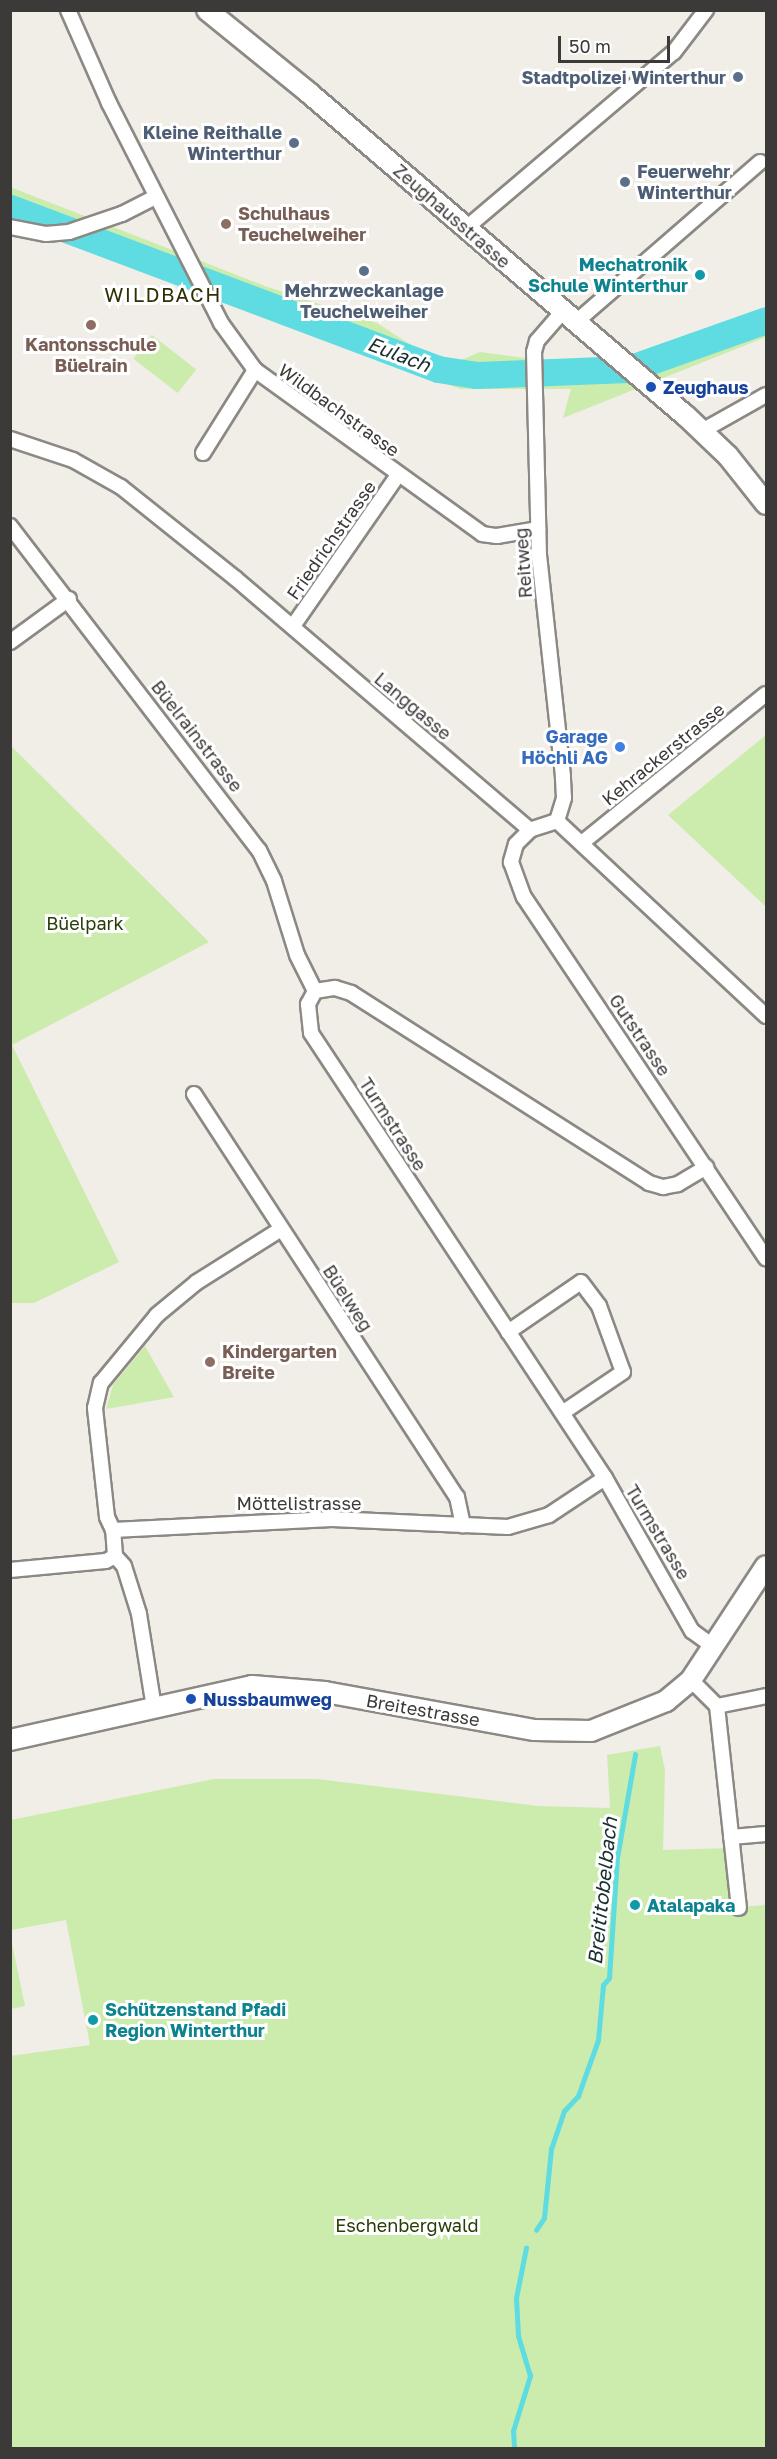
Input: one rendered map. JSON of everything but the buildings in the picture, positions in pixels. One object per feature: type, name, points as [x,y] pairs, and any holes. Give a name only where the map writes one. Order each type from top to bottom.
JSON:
[{"type":"main road","name":"Zeughausstrasse","points":[[207,10],[315,97],[465,229],[630,367],[702,431],[766,504]]},
{"type":"main road","name":"Breitestrasse","points":[[10,1740],[252,1686],[286,1686],[534,1730],[566,1732],[609,1726],[666,1701],[691,1680],[766,1566]]},
{"type":"street","name":"Wildbachstrasse","points":[[68,10],[156,197],[238,350],[255,370],[482,534],[497,536],[538,529]]},
{"type":"street","points":[[465,229],[674,52],[706,10]]},
{"type":"street","name":"Reitweg","points":[[557,821],[564,798],[538,529],[535,364],[537,341],[760,162]]},
{"type":"street","points":[[10,227],[46,234],[94,225],[156,197]]},
{"type":"street","points":[[203,453],[255,370]]},
{"type":"street","points":[[702,431],[766,395]]},
{"type":"street","name":"Langgasse","points":[[10,440],[73,460],[121,487],[293,626],[530,830]]},
{"type":"street","name":"Friedrichstrasse","points":[[293,626],[398,475]]},
{"type":"street","name":"Büelrainstrasse","points":[[10,526],[69,599],[259,850],[278,890],[297,955],[315,991]]},
{"type":"street","points":[[10,642],[69,599]]},
{"type":"street","name":"Kehrackerstrasse","points":[[583,842],[766,694]]},
{"type":"street","points":[[530,830],[557,821],[583,842],[766,1016]]},
{"type":"street","name":"Gutstrasse","points":[[530,830],[516,844],[511,862],[524,897],[766,1258]]},
{"type":"street","points":[[315,991],[335,988],[351,993],[649,1183],[663,1187],[678,1184],[705,1167]]},
{"type":"street","name":"Turmstrasse","points":[[315,991],[308,1004],[311,1033],[605,1478],[692,1631],[714,1647]]},
{"type":"street","name":"Büelweg","points":[[194,1094],[457,1497],[462,1525]]},
{"type":"street","points":[[154,1708],[139,1614],[124,1566],[115,1556],[113,1530],[107,1517],[95,1408],[101,1383],[157,1316],[197,1282],[281,1229]]},
{"type":"street","points":[[508,1332],[581,1282],[599,1306],[623,1372],[562,1413]]},
{"type":"street","name":"Möttelistrasse","points":[[113,1530],[332,1519],[462,1525],[526,1524],[549,1515],[605,1478]]},
{"type":"street","points":[[10,1570],[106,1561],[115,1556]]},
{"type":"street","points":[[691,1680],[717,1706],[739,1908]]},
{"type":"street","points":[[717,1706],[766,1696]]},
{"type":"street","points":[[731,1837],[766,1834]]},
{"type":"green space","points":[[10,187],[265,286],[377,323],[434,360],[454,363],[480,352],[524,358],[535,364],[623,361],[766,309],[766,337],[563,418],[571,389],[460,389],[11,221]]},
{"type":"green space","points":[[152,335],[196,369],[178,393],[134,359]]},
{"type":"green space","points":[[766,735],[766,907],[668,815]]},
{"type":"green space","name":"Büelpark","points":[[10,745],[209,942],[12,1045],[119,1262],[34,1303],[11,1303]]},
{"type":"green space","points":[[145,1346],[174,1397],[106,1409],[113,1385]]},
{"type":"green space","name":"Eschenbergwald","points":[[660,1746],[665,1770],[663,1850],[732,1848],[739,1907],[766,1905],[766,2448],[11,2448],[10,2056],[90,2045],[66,1920],[11,1930],[11,1820],[214,1779],[317,1779],[538,1806],[610,1808],[607,1755]]},
{"type":"green space","points":[[10,1934],[25,2006],[11,2009],[10,2009]]},
{"type":"waterway","name":"Eulach","points":[[10,208],[438,369],[476,375],[628,369],[766,320]]},
{"type":"waterway","name":"Breititobelbach","points":[[536,2230],[544,2218],[551,2149],[564,2111],[578,2096],[598,2040],[603,1985],[609,1978],[617,1858],[635,1755]]},
{"type":"waterway","name":"Breititobelbach","points":[[514,2448],[513,2431],[530,2376],[518,2336],[516,2298],[526,2248]]},
{"type":"place","name":"Stadtpolizei Winterthur","points":[[738,77]]},
{"type":"place","name":"Kleine Reithalle Winterthur","points":[[294,143]]},
{"type":"place","name":"Feuerwehr Winterthur","points":[[625,182]]},
{"type":"place","name":"Schulhaus Teuchelweiher","points":[[226,224]]},
{"type":"place","name":"Mehrzweckanlage Teuchelweiher","points":[[364,271]]},
{"type":"place","name":"Mechatronik Schule Winterthur","points":[[700,275]]},
{"type":"place","name":"Kantonsschule Büelrain","points":[[91,325]]},
{"type":"place","name":"Zeughaus","points":[[651,387]]},
{"type":"place","name":"Garage Höchli AG","points":[[620,747]]},
{"type":"place","name":"Kindergarten Breite","points":[[210,1362]]},
{"type":"place","name":"Nussbaumweg","points":[[191,1699]]},
{"type":"place","name":"Atalapaka","points":[[635,1905]]},
{"type":"place","name":"Schützenstand Pfadi Region Winterthur","points":[[93,2020]]},
{"type":"district","name":"WILDBACH","points":[[163,294]]}]
